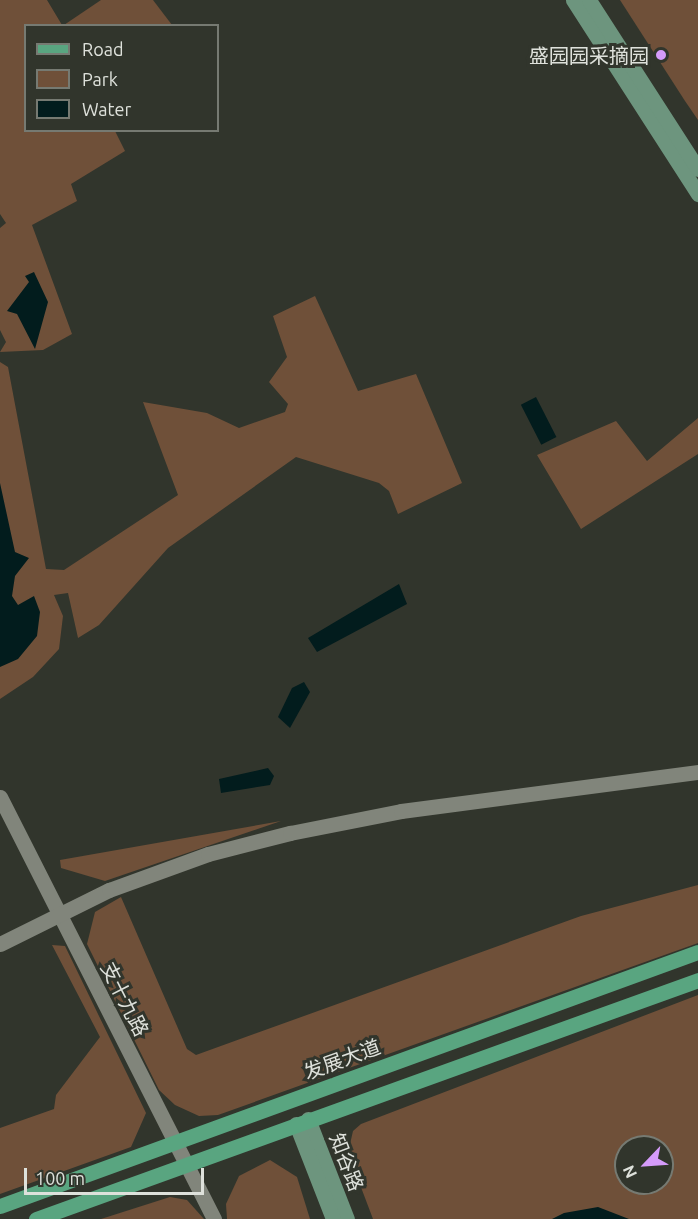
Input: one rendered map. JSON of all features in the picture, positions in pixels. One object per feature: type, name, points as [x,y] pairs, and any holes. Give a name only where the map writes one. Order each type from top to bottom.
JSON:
[{"type":"main road","name":"发展大道","points":[[0,1206],[698,952]]},
{"type":"main road","points":[[36,1219],[698,980]]},
{"type":"street","points":[[573,0],[698,194]]},
{"type":"street","points":[[589,0],[698,169]]},
{"type":"street","points":[[0,944],[59,914],[208,854],[290,833],[444,805],[698,772]]},
{"type":"street","name":"支十九路","points":[[0,797],[214,1219]]},
{"type":"street","name":"知谷路","points":[[302,1122],[333,1219]]},
{"type":"street","name":"知谷路","points":[[302,1122],[347,1219]]},
{"type":"green space","points":[[0,0],[47,0],[61,24],[24,24],[24,132],[116,132],[125,151],[71,184],[77,201],[32,225],[72,334],[43,350],[0,352],[6,342],[0,330],[0,228],[6,223],[0,214]]},
{"type":"green space","points":[[101,0],[153,0],[171,24],[65,24]]},
{"type":"green space","points":[[620,0],[698,0],[698,120],[685,101]]},
{"type":"green space","points":[[315,296],[358,391],[416,374],[462,483],[398,514],[389,491],[379,483],[296,457],[168,548],[99,625],[78,638],[68,593],[54,595],[63,616],[59,649],[33,677],[0,699],[0,362],[8,367],[46,569],[64,570],[178,495],[143,402],[207,413],[239,428],[285,412],[288,404],[269,382],[287,357],[273,316]]},
{"type":"green space","points":[[698,418],[698,454],[581,529],[537,455],[616,421],[647,461]]},
{"type":"green space","points":[[281,821],[105,881],[61,868],[60,860]]},
{"type":"green space","points":[[698,885],[698,943],[218,1115],[199,1116],[175,1105],[159,1090],[87,944],[95,912],[121,897],[187,1049],[196,1055],[581,916]]},
{"type":"green space","points":[[52,945],[65,946],[146,1113],[131,1147],[0,1194],[0,1128],[54,1109],[56,1095],[100,1037]]},
{"type":"green space","points":[[698,995],[698,1219],[373,1219],[348,1153],[353,1131],[361,1124]]},
{"type":"green space","points":[[270,1160],[297,1177],[310,1219],[227,1219],[226,1204],[239,1176]]},
{"type":"green space","points":[[170,1197],[187,1200],[204,1219],[101,1219]]},
{"type":"water","points":[[34,272],[48,302],[35,349],[17,314],[7,311],[29,282],[25,276]]},
{"type":"water","points":[[536,397],[556,437],[541,445],[521,405]]},
{"type":"water","points":[[0,483],[15,552],[29,558],[15,576],[12,596],[18,605],[34,596],[40,612],[37,636],[18,659],[0,667]]},
{"type":"water","points":[[399,584],[407,604],[317,652],[308,638]]},
{"type":"water","points":[[304,682],[310,692],[290,728],[278,717],[292,688]]},
{"type":"water","points":[[268,768],[274,776],[270,785],[221,793],[219,779]]},
{"type":"water","points":[[598,1207],[629,1219],[552,1219],[564,1213]]},
{"type":"place","name":"盛园园采摘园","points":[[661,55]]}]
